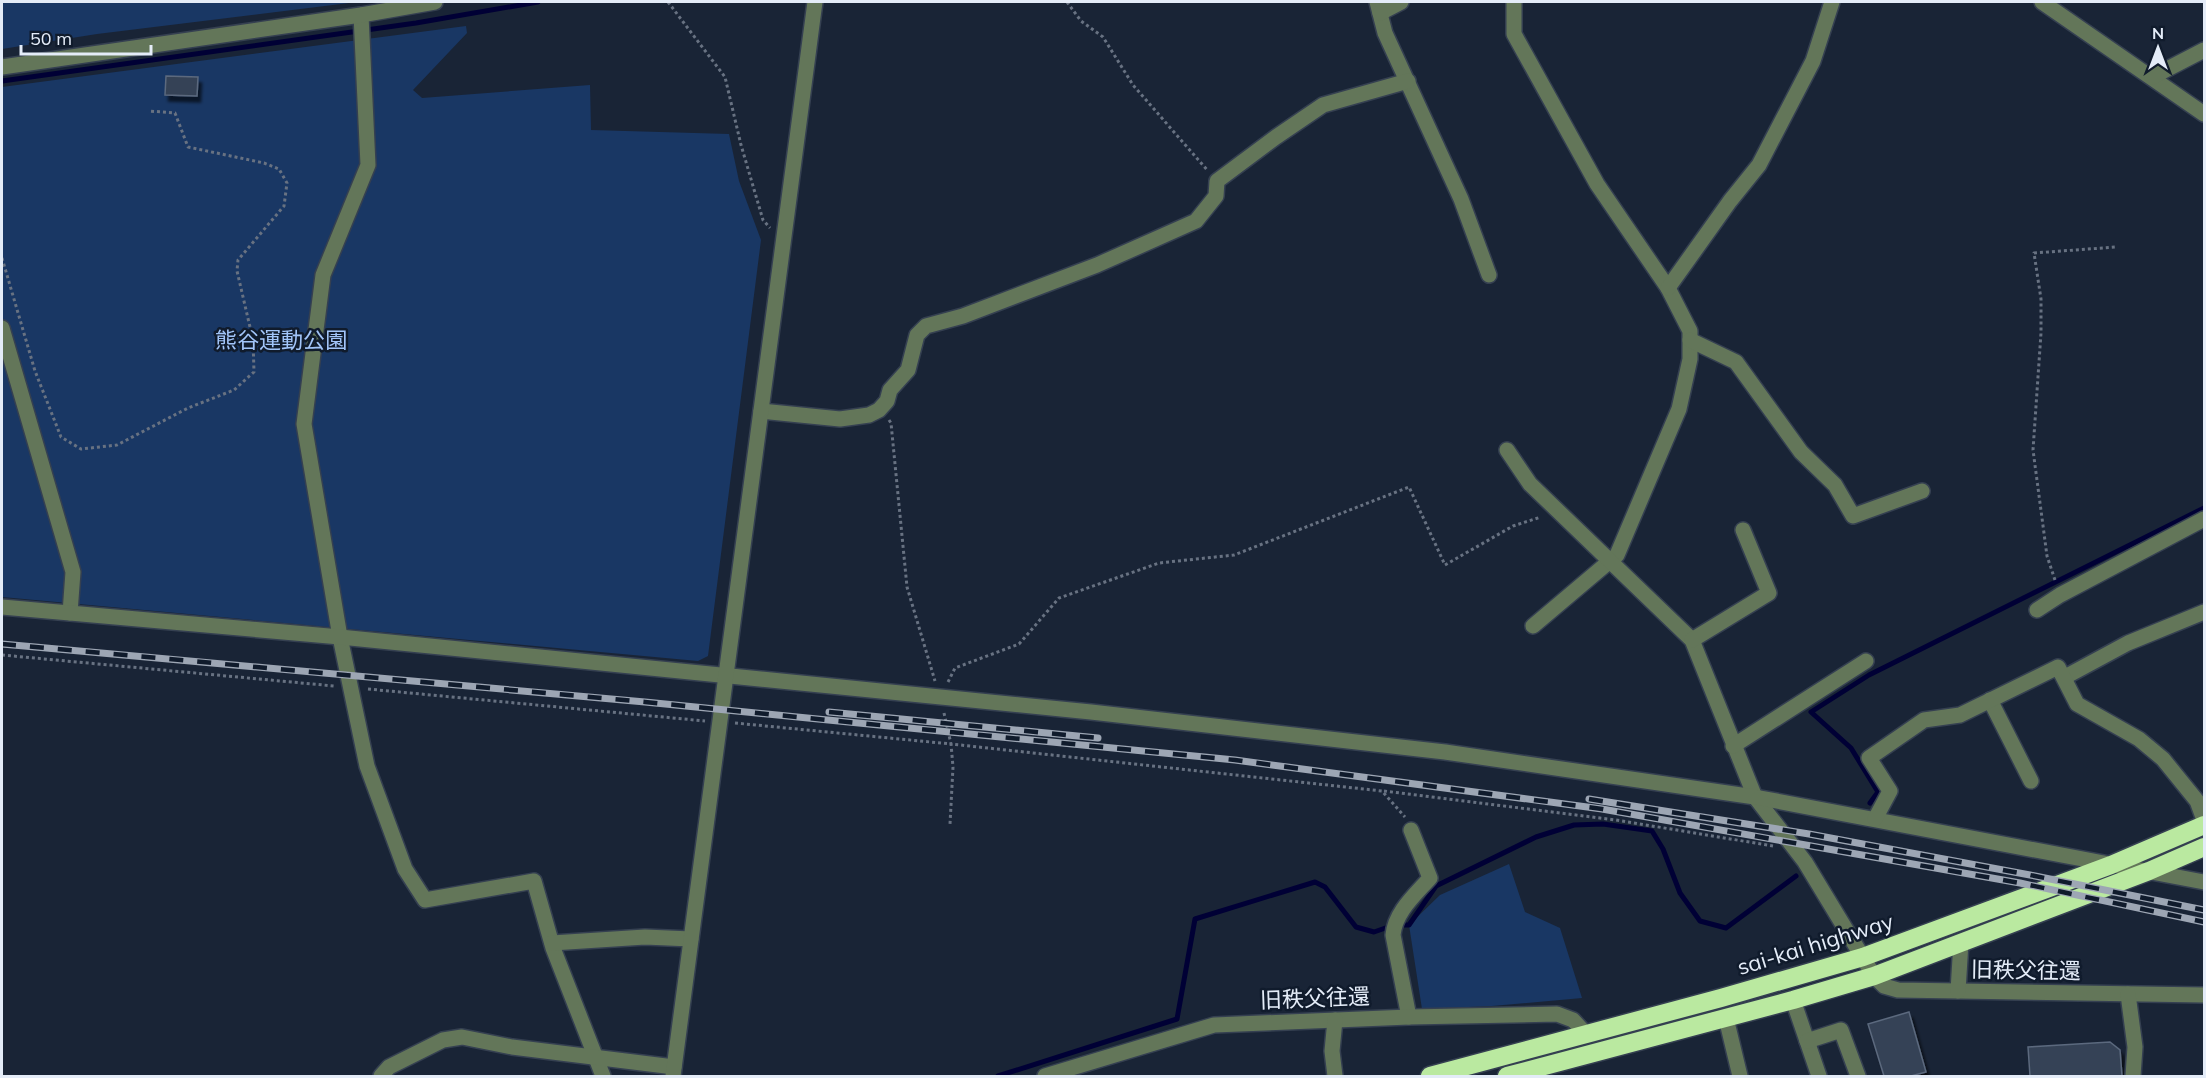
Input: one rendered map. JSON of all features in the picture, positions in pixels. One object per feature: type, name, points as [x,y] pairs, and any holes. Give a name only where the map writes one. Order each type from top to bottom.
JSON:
[{"type":"highway","name":"sai-kai highway","points":[[1430,1077],[1863,957],[2111,865],[2205,825]]},
{"type":"highway","name":"sai-kai highway","points":[[1507,1077],[1874,976],[2149,871],[2205,847]]},
{"type":"street","points":[[2,67],[361,17],[410,4],[435,2]]},
{"type":"street","points":[[381,1077],[389,1067],[442,1040],[462,1036],[512,1047],[596,1058],[674,1072],[815,2]]},
{"type":"street","points":[[1401,2],[1379,8],[1385,33],[1461,199],[1489,276]]},
{"type":"street","points":[[1514,2],[1514,34],[1597,184],[1668,288],[1690,331],[1690,359],[1679,409],[1617,555],[1533,626]]},
{"type":"street","points":[[1668,288],[1730,201],[1760,165],[1814,61],[1832,2]]},
{"type":"street","points":[[2042,2],[2205,114]]},
{"type":"street","points":[[361,17],[368,165],[323,275],[304,424],[340,637],[367,766],[405,869],[425,900],[534,881],[552,943],[603,1077]]},
{"type":"street","points":[[2151,77],[2205,50]]},
{"type":"street","points":[[761,411],[840,419],[869,415],[879,410],[887,401],[890,390],[908,370],[917,335],[926,326],[963,316],[1097,265],[1196,221],[1216,196],[1217,181],[1275,137],[1323,105],[1408,81]]},
{"type":"street","points":[[2,328],[73,572],[70,613]]},
{"type":"street","points":[[1690,340],[1736,362],[1801,452],[1835,485],[1853,516],[1922,491]]},
{"type":"street","points":[[1507,450],[1530,484],[1692,640],[1755,797],[1796,850],[1874,976]]},
{"type":"street","points":[[2037,610],[2110,568],[2205,519]]},
{"type":"street","points":[[1692,640],[1769,593],[1743,530]]},
{"type":"street","points":[[2,607],[340,637],[1091,712],[1445,752],[1755,797],[2205,882]]},
{"type":"street","points":[[2065,677],[2128,643],[2205,612]]},
{"type":"street","points":[[1733,746],[1866,661]]},
{"type":"street","points":[[1875,819],[1890,791],[1869,758],[1924,720],[1960,715],[2058,667],[2077,704],[2139,739],[2163,759],[2197,801],[2205,820]]},
{"type":"street","points":[[1990,700],[2031,781]]},
{"type":"street","points":[[1408,1017],[1393,935],[1394,925],[1402,910],[1430,878],[1411,830]]},
{"type":"street","points":[[552,943],[645,936],[691,939]]},
{"type":"street","points":[[1958,991],[1961,942]]},
{"type":"street","name":"旧秩父往還","points":[[1874,976],[1884,986],[1898,990],[2205,995]]},
{"type":"street","points":[[2128,994],[2135,1047],[2133,1077]]},
{"type":"street","points":[[1793,1000],[1819,1077]]},
{"type":"street","name":"旧秩父往還","points":[[1045,1077],[1214,1025],[1557,1014],[1573,1020],[1587,1035]]},
{"type":"street","points":[[1726,1018],[1740,1077]]},
{"type":"street","points":[[1335,1020],[1332,1051],[1335,1077]]},
{"type":"street","points":[[1807,1041],[1841,1030],[1858,1077]]},
{"type":"path","points":[[668,2],[725,77],[741,145],[763,220],[783,243]]},
{"type":"path","points":[[1066,2],[1081,21],[1103,37],[1133,85],[1217,181]]},
{"type":"path","points":[[2,258],[35,371],[62,437],[81,449],[117,445],[188,408],[234,390],[254,372],[253,340],[237,271],[238,260],[284,206],[287,183],[279,169],[264,163],[188,147],[175,113],[149,111]]},
{"type":"path","points":[[2052,572],[2047,556],[2032,450],[2041,333],[2041,299],[2034,253],[2116,247]]},
{"type":"path","points":[[879,410],[891,423],[907,587],[941,697],[951,744],[953,767],[950,824]]},
{"type":"path","points":[[941,697],[955,668],[1019,644],[1059,598],[1159,563],[1234,555],[1409,487],[1445,566],[1513,526],[1558,511]]},
{"type":"path","points":[[720,722],[951,744],[1382,791],[1616,820],[1796,850]]},
{"type":"path","points":[[1382,791],[1404,815],[1411,830]]},
{"type":"green space","points":[[2,2],[357,2],[97,34],[2,49]]},
{"type":"green space","name":"熊谷運動公園","points":[[466,26],[467,33],[413,90],[422,98],[590,85],[591,130],[729,134],[739,181],[761,240],[708,656],[698,661],[2,597],[2,87]]},
{"type":"green space","points":[[1509,864],[1525,912],[1560,928],[1582,998],[1492,1006],[1422,1009],[1409,925],[1440,895]]},
{"type":"building","points":[[166,76],[198,77],[197,96],[165,95]]},
{"type":"building","points":[[1909,1012],[1926,1072],[1911,1076],[1884,1076],[1868,1024]]},
{"type":"building","points":[[2110,1042],[2120,1050],[2122,1076],[2030,1076],[2028,1047]]},
{"type":"waterway","points":[[2,81],[416,23],[538,2]]},
{"type":"waterway","points":[[1870,803],[1878,792],[1851,748],[1811,712],[1869,675],[2204,508]]},
{"type":"waterway","points":[[998,1076],[1177,1019],[1195,919],[1315,882],[1325,887],[1356,927],[1374,932],[1394,925],[1409,925],[1436,886],[1536,837],[1574,825],[1603,824],[1652,831],[1663,849],[1680,893],[1700,921],[1726,928],[1796,876]]},
{"type":"railway","points":[[2,644],[645,702],[1235,760],[1602,809],[2020,883],[2204,922]]},
{"type":"railway","points":[[829,712],[1098,738]]},
{"type":"railway","points":[[1589,799],[1809,834],[2204,910]]}]
